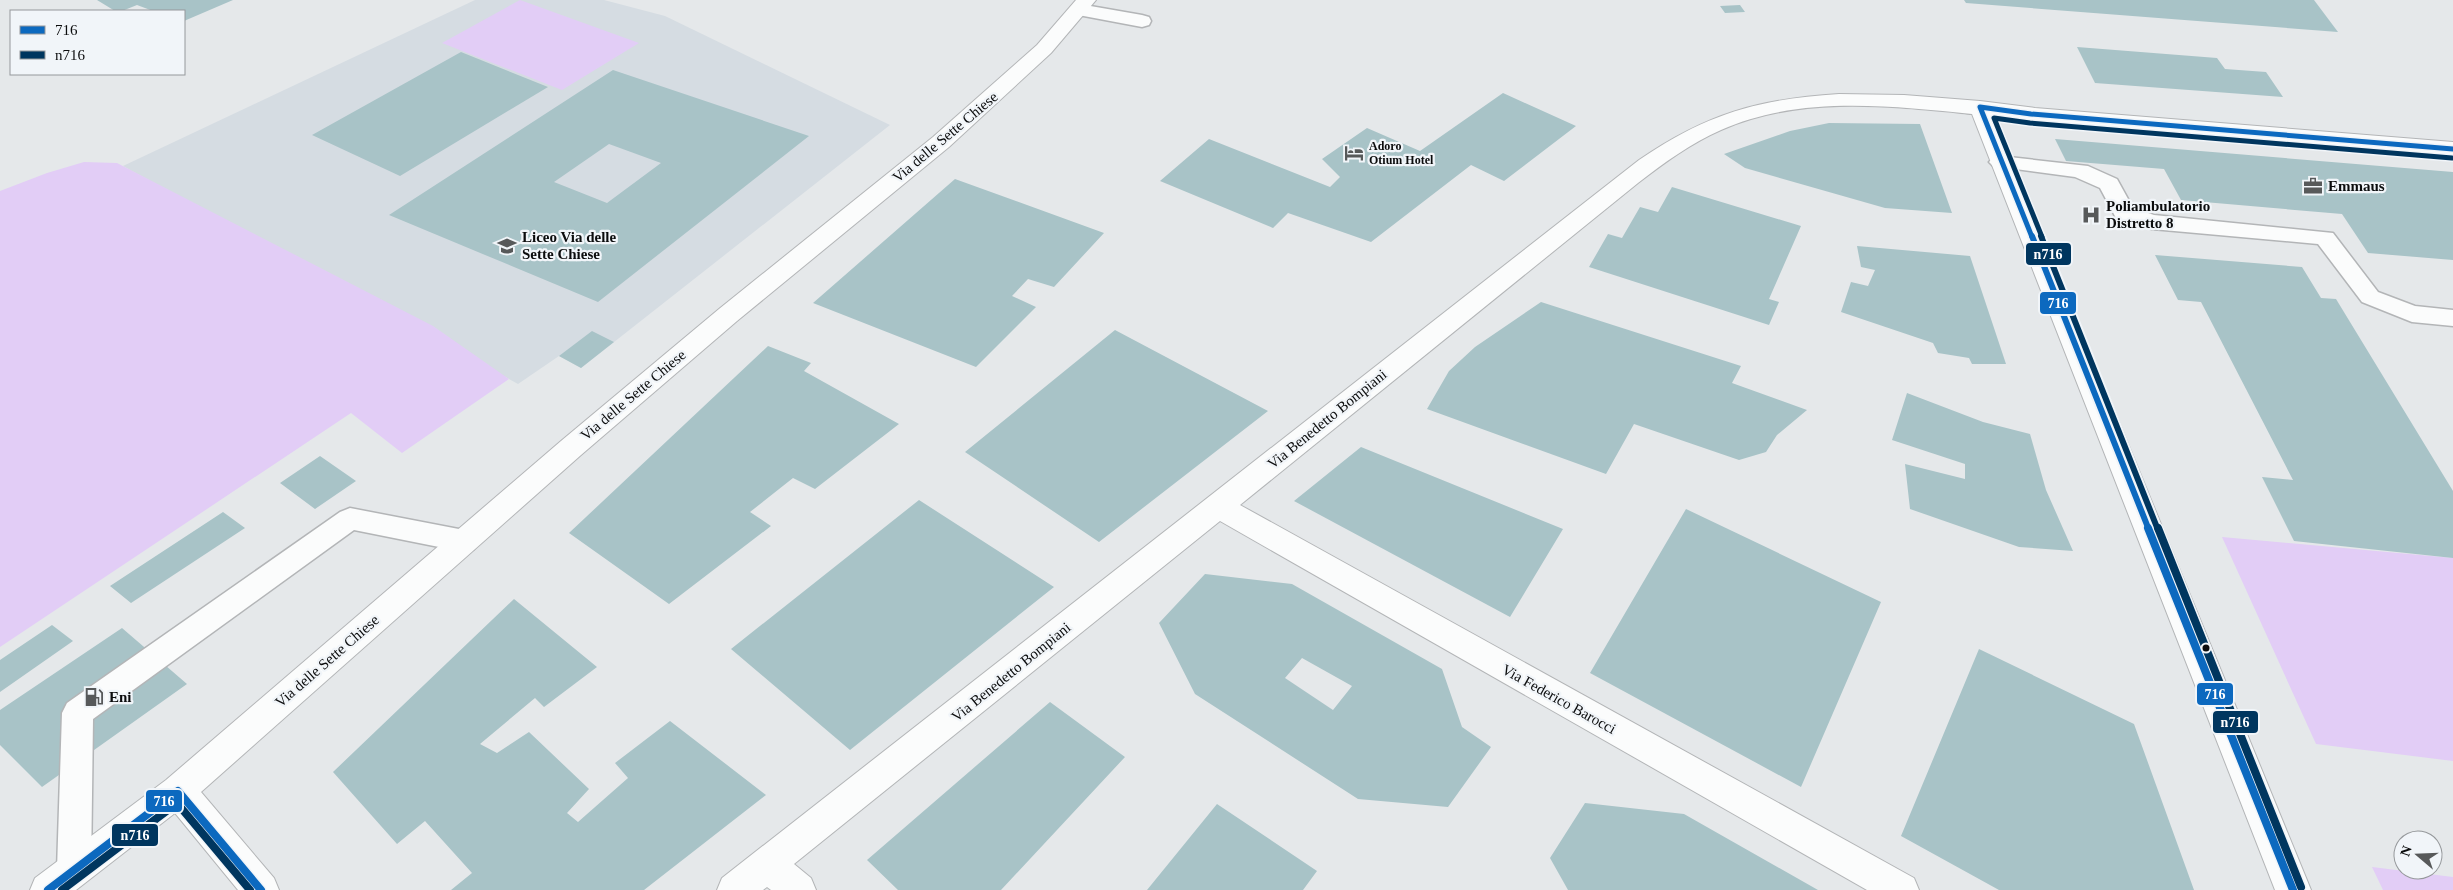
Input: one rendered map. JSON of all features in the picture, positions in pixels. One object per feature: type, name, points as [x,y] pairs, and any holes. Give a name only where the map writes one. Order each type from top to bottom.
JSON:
[{"type":"street","name":"Via delle Sette Chiese","points":[[48,890],[178,791],[464,541],[728,315],[952,133],[1044,49],[1083,5]]},
{"type":"street","name":"Via Benedetto Bompiani","points":[[735,890],[1630,178],[1697,131],[1748,112],[1798,103],[1876,99],[1980,107],[2030,114],[2453,149]]},
{"type":"street","points":[[1980,107],[2000,162],[2293,890]]},
{"type":"street","name":"Via Federico Barocci","points":[[1218,506],[1901,890]]},
{"type":"street","points":[[178,791],[261,890]]},
{"type":"street","points":[[768,865],[798,890]]},
{"type":"lane","points":[[1083,5],[1142,21]]},
{"type":"lane","points":[[2000,162],[2080,170],[2109,184],[2124,213],[2152,222],[2325,238],[2370,297],[2412,314],[2453,318]]},
{"type":"lane","points":[[74,870],[78,713],[350,519],[464,541]]},
{"type":"shaded area","name":"Liceo Via delle Sette Chiese","points":[[475,0],[604,0],[665,16],[890,125],[581,368],[559,356],[518,384],[123,166]]},
{"type":"shaded area","points":[[520,0],[639,43],[562,90],[442,43]]},
{"type":"shaded area","points":[[84,162],[117,163],[433,326],[509,379],[402,453],[351,413],[0,647],[0,191],[47,173]]},
{"type":"shaded area","points":[[2222,537],[2453,558],[2453,761],[2316,744]]},
{"type":"shaded area","points":[[2372,867],[2393,870],[2393,880],[2443,880],[2443,876],[2453,877],[2453,890],[2383,890]]},
{"type":"building","points":[[97,0],[233,0],[185,21],[185,10],[150,10],[137,5],[124,10],[113,10]]},
{"type":"building","points":[[1964,0],[2314,0],[2338,32],[1966,3]]},
{"type":"building","points":[[1740,5],[1745,12],[1725,13],[1720,6]]},
{"type":"building","points":[[2077,47],[2217,58],[2225,69],[2266,72],[2283,97],[2095,83]]},
{"type":"building","points":[[461,52],[548,87],[400,176],[312,135]]},
{"type":"building","points":[[613,70],[809,136],[598,302],[389,215]],"holes":[[[609,144],[661,163],[607,203],[554,182]]]},
{"type":"building","points":[[1503,93],[1576,126],[1504,181],[1471,165],[1371,242],[1288,213],[1273,228],[1160,181],[1209,139],[1330,187],[1340,177],[1322,159],[1367,128],[1420,151]]},
{"type":"building","points":[[1829,123],[1920,124],[1952,213],[1885,208],[1745,168],[1724,154],[1790,131]]},
{"type":"building","name":"Emmaus","points":[[2055,139],[2453,172],[2453,260],[2368,253],[2342,214],[2181,200],[2164,169],[2066,161]]},
{"type":"building","points":[[955,179],[1104,233],[1054,287],[1028,279],[1012,296],[1036,307],[976,367],[813,303]]},
{"type":"building","points":[[1672,187],[1801,226],[1769,299],[1779,302],[1769,325],[1589,267],[1608,234],[1622,238],[1640,207],[1658,212]]},
{"type":"building","points":[[1857,246],[1970,256],[2006,364],[1972,364],[1969,358],[1938,353],[1933,343],[1841,312],[1851,282],[1868,286],[1875,270],[1861,267]]},
{"type":"building","points":[[2155,255],[2302,267],[2321,298],[2336,299],[2453,491],[2453,558],[2294,541],[2262,477],[2293,480],[2201,302],[2178,300]]},
{"type":"building","points":[[1541,302],[1741,366],[1732,383],[1807,410],[1777,435],[1766,452],[1739,460],[1634,424],[1606,474],[1427,409],[1449,371],[1475,347]]},
{"type":"building","points":[[1115,330],[1268,411],[1099,542],[965,452]]},
{"type":"building","points":[[592,331],[614,342],[581,368],[559,356]]},
{"type":"building","points":[[768,346],[811,363],[804,371],[899,424],[815,489],[793,478],[750,512],[771,526],[669,604],[569,533]]},
{"type":"building","points":[[1907,393],[1983,422],[2030,434],[2046,490],[2073,551],[2019,547],[1910,509],[1905,464],[1965,479],[1965,464],[1892,440]]},
{"type":"building","points":[[1361,447],[1563,529],[1510,617],[1294,501]]},
{"type":"building","points":[[320,456],[356,481],[315,509],[280,483]]},
{"type":"building","points":[[919,500],[1054,587],[850,750],[731,649]]},
{"type":"building","points":[[1686,509],[1881,602],[1801,787],[1590,673]]},
{"type":"building","points":[[223,512],[245,528],[131,603],[110,586]]},
{"type":"building","points":[[1205,574],[1292,584],[1442,669],[1462,727],[1491,747],[1448,807],[1358,799],[1195,694],[1159,623]],"holes":[[[1302,658],[1352,686],[1333,710],[1285,678]]]},
{"type":"building","points":[[514,599],[597,667],[544,707],[535,698],[480,744],[497,753],[529,732],[589,789],[567,813],[578,822],[628,778],[615,763],[670,721],[766,795],[644,890],[451,890],[472,873],[425,821],[397,844],[333,772]]},
{"type":"building","points":[[52,625],[73,641],[0,692],[0,660]]},
{"type":"building","name":"Eni","points":[[122,628],[187,684],[42,787],[0,745],[0,710]]},
{"type":"building","points":[[1979,649],[2134,724],[2194,890],[1999,890],[1901,836]]},
{"type":"building","points":[[1050,702],[1125,757],[1001,890],[898,890],[867,860]]},
{"type":"building","points":[[1585,803],[1684,814],[1818,890],[1568,890],[1550,858]]},
{"type":"building","points":[[1217,804],[1317,871],[1303,890],[1147,890]]},
{"type":"transit line","name":"716","points":[[1980,107],[2293,890]]},
{"type":"transit line","name":"716","points":[[1980,107],[2031,114],[2453,149]]},
{"type":"transit line","name":"n716","points":[[2301,887],[1994,118],[2030,123],[2452,158]]},
{"type":"transit line","name":"716","points":[[48,890],[178,791],[261,890]]},
{"type":"transit line","name":"n716","points":[[62,890],[177,803],[250,890]]},
{"type":"place","name":"Adoro Otium Hotel","points":[[1354,153]]},
{"type":"place","name":"Emmaus","points":[[2313,186]]},
{"type":"place","name":"Poliambulatorio Distretto 8","points":[[2091,215]]},
{"type":"place","name":"Liceo Via delle Sette Chiese","points":[[507,246]]},
{"type":"place","name":"Eni","points":[[94,697]]}]
